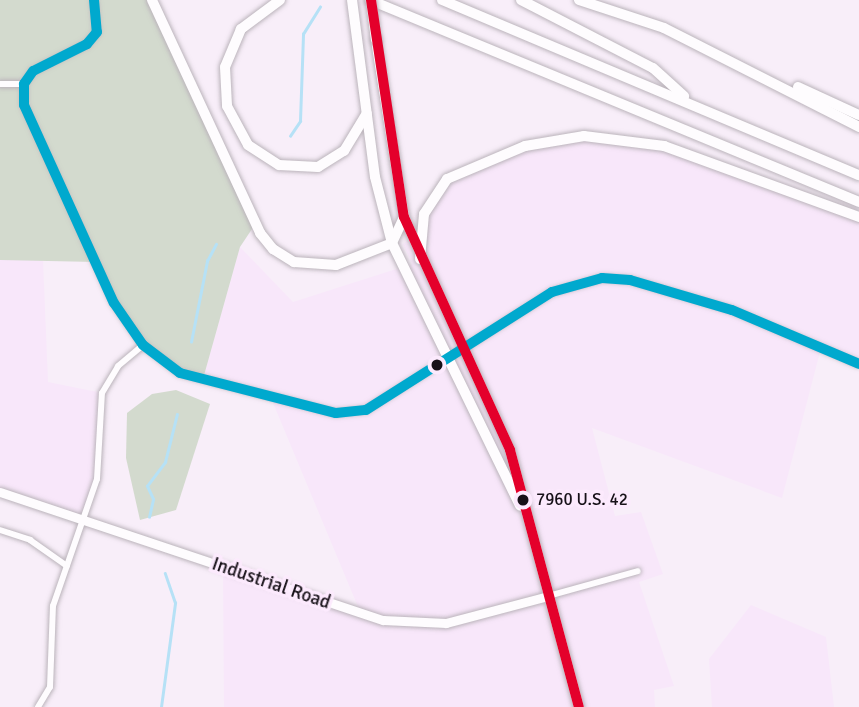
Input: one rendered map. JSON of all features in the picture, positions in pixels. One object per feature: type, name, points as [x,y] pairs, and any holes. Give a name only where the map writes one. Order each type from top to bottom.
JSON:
[{"type":"highway","points":[[152,0],[268,244],[295,262],[318,267],[392,243],[404,217]]},
{"type":"highway","points":[[280,0],[241,29],[225,67],[227,106],[248,145],[279,165],[318,167],[344,151],[367,113]]},
{"type":"highway","points":[[363,0],[371,0],[859,202]]},
{"type":"highway","points":[[442,0],[691,102],[859,175]]},
{"type":"highway","points":[[579,0],[664,28],[859,127]]},
{"type":"highway","points":[[523,1],[653,68],[691,102]]},
{"type":"highway","points":[[736,63],[859,115]]},
{"type":"highway","points":[[420,259],[424,214],[447,179],[525,146],[584,136],[664,146],[859,217]]},
{"type":"main road","points":[[352,0],[377,188],[392,243],[446,358],[522,508]]},
{"type":"main road","points":[[371,0],[404,217],[420,259],[463,345],[510,450],[522,508],[579,707]]},
{"type":"main road","name":"Industrial Road","points":[[0,492],[383,620],[446,623],[548,596]]},
{"type":"street","points":[[94,0],[100,21],[92,39],[37,67],[24,84],[24,105],[100,272],[143,345],[180,373],[336,413],[376,406],[463,345],[558,289],[614,278],[732,310],[859,364]]},
{"type":"street","points":[[0,84],[24,84]]},
{"type":"street","points":[[38,707],[50,687],[51,616],[99,466],[102,393],[118,366],[143,345]]},
{"type":"street","points":[[0,530],[30,540],[66,566]]},
{"type":"street","points":[[548,596],[638,571]]},
{"type":"shaded area","points":[[0,0],[152,0],[256,223],[240,247],[203,379],[180,373],[143,345],[96,262],[0,260]]},
{"type":"shaded area","points":[[552,140],[650,143],[859,217],[859,364],[821,348],[782,498],[592,428],[615,516],[641,512],[663,574],[639,582],[674,686],[654,690],[655,707],[224,707],[223,567],[361,614],[271,398],[203,379],[240,247],[293,302],[412,264],[403,244],[421,231],[441,185]]},
{"type":"shaded area","points":[[0,260],[43,260],[48,382],[102,393],[99,461],[82,520],[0,492]]},
{"type":"shaded area","points":[[176,390],[210,404],[176,510],[140,520],[126,458],[127,413],[152,394]]},
{"type":"shaded area","points":[[751,605],[826,637],[834,707],[712,707],[709,659]]},
{"type":"waterway","points":[[290,136],[300,121],[303,34],[320,7]]},
{"type":"waterway","points":[[191,342],[207,261],[216,244]]},
{"type":"waterway","points":[[149,517],[153,499],[147,486],[165,462],[177,414]]},
{"type":"waterway","points":[[161,707],[175,603],[165,574]]},
{"type":"transit line","points":[[94,0],[97,32],[87,44],[33,71],[24,84],[24,105],[114,303],[143,345],[180,373],[336,413],[366,410],[552,292],[602,278],[630,280],[732,310],[859,364]]},
{"type":"transit line","points":[[371,0],[404,217],[510,450],[579,707]]},
{"type":"place","name":"7960 U.S. 42","points":[[523,500]]}]
